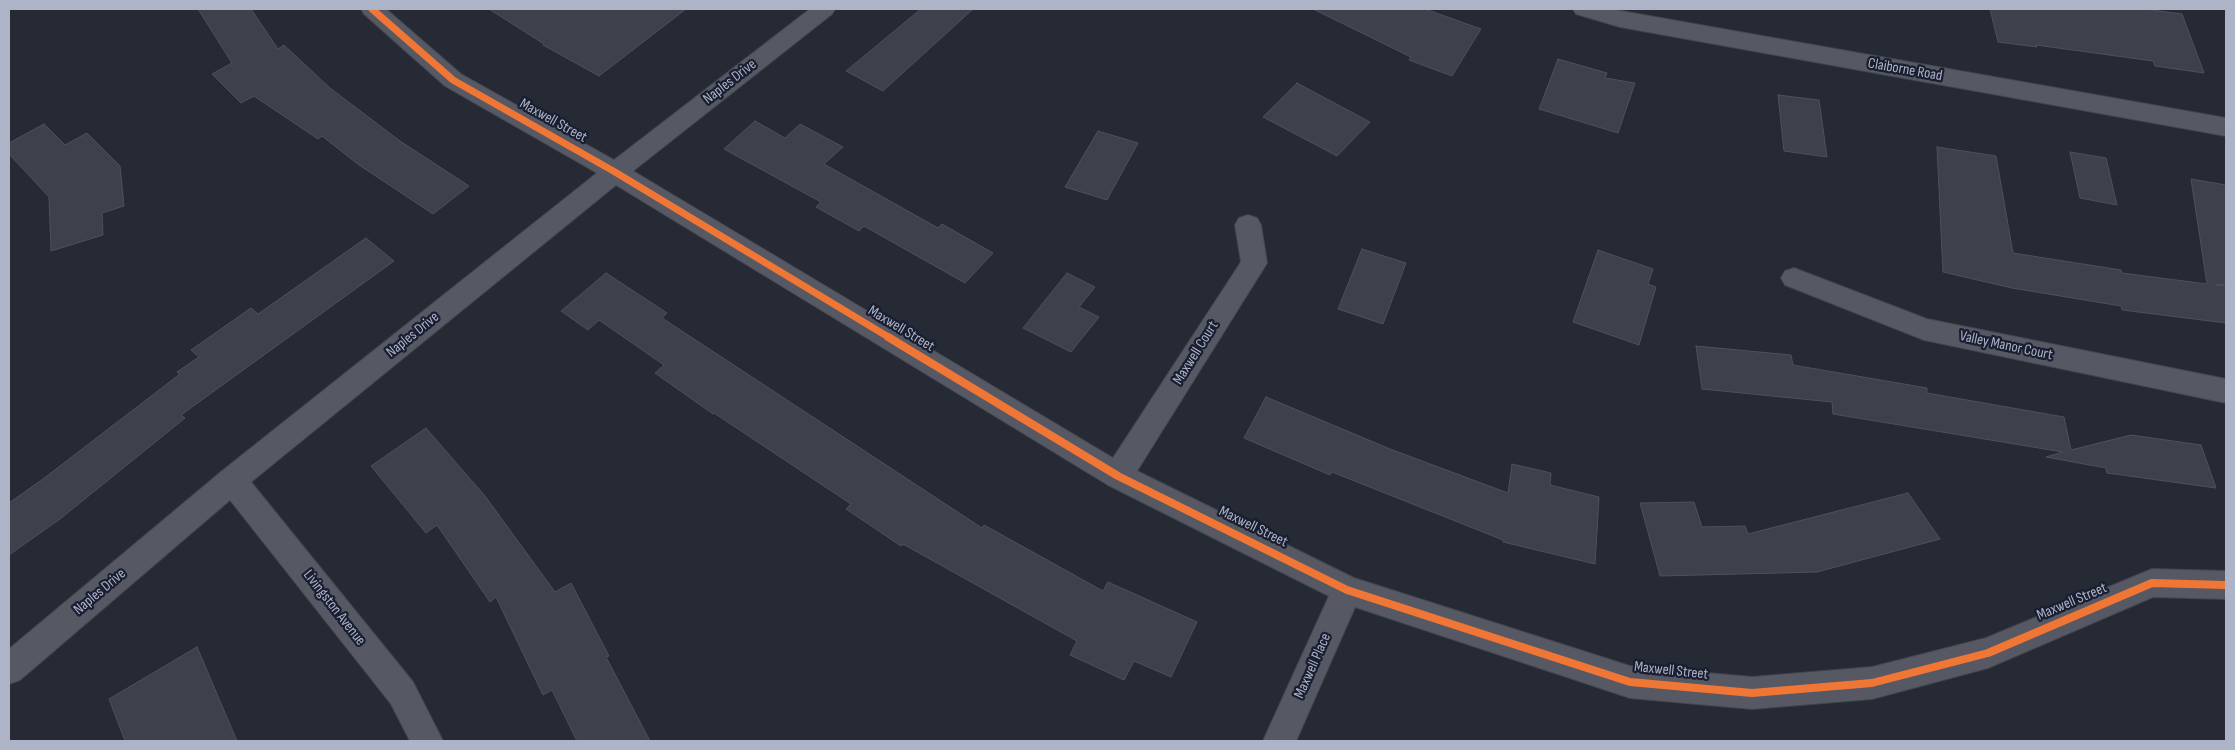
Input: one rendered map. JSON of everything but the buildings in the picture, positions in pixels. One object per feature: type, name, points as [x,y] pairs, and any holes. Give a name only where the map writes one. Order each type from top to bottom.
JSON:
[{"type":"street","name":"Maxwell Street","points":[[372,9],[452,80],[616,172],[1118,476],[1347,590],[1630,682],[1752,693],[1872,683],[1988,653],[2152,582],[2226,585]]},
{"type":"street","name":"Naples Drive","points":[[9,669],[232,480],[616,172],[824,9]]},
{"type":"street","name":"Claiborne Road","points":[[1584,9],[1620,19],[2226,127]]},
{"type":"street","name":"Maxwell Court","points":[[1118,476],[1254,263],[1248,225]]},
{"type":"street","name":"Valley Manor Court","points":[[1794,278],[1924,329],[2226,391]]},
{"type":"street","name":"Livingston Avenue","points":[[232,480],[402,693],[427,741]]},
{"type":"street","name":"Maxwell Place","points":[[1279,741],[1347,590]]},
{"type":"cycle path","points":[[372,9],[453,80],[615,172],[1118,476],[1347,590],[1630,682],[1752,693],[1872,683],[1988,653],[2152,583],[2226,585]]}]
